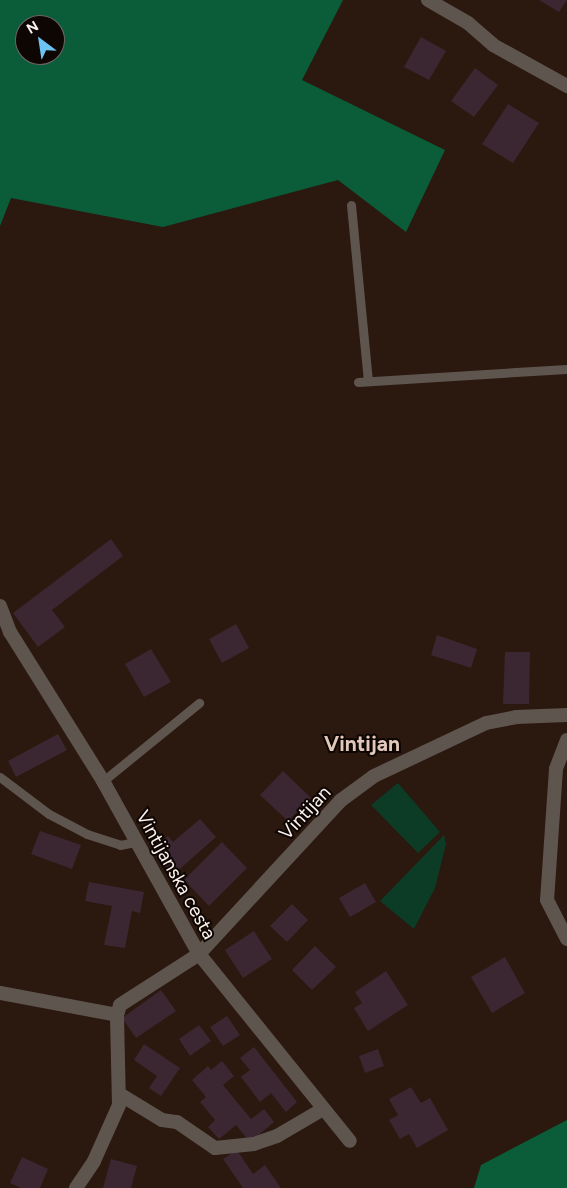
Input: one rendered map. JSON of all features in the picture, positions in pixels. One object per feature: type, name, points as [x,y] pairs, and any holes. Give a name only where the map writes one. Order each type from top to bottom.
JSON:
[{"type":"street","points":[[428,0],[468,23],[493,45],[567,86]]},
{"type":"street","name":"Vintijanska cesta","points":[[0,606],[10,632],[103,781],[200,954],[350,1142]]},
{"type":"street","name":"Vintijan","points":[[117,1015],[126,999],[200,954],[340,801],[374,776],[486,723],[516,717],[567,715]]},
{"type":"street","points":[[567,740],[556,769],[547,900],[567,939]]},
{"type":"street","points":[[0,993],[117,1015],[121,1095],[116,1115],[76,1188]]},
{"type":"street","points":[[121,1095],[162,1120],[177,1122],[214,1148],[254,1144],[277,1136],[323,1109]]},
{"type":"lane","points":[[351,205],[368,381]]},
{"type":"lane","points":[[358,382],[567,369]]},
{"type":"lane","points":[[103,781],[199,704]]},
{"type":"lane","points":[[0,777],[49,814],[88,834],[120,845],[136,842]]},
{"type":"green space","points":[[0,0],[343,0],[302,80],[445,150],[406,232],[338,180],[163,227],[11,198],[0,226]]},
{"type":"green space","points":[[398,783],[440,832],[418,853],[371,805]]},
{"type":"green space","points":[[444,835],[446,844],[435,888],[414,929],[380,901]]},
{"type":"green space","points":[[567,1120],[567,1188],[474,1188],[481,1165]]},
{"type":"building","points":[[539,0],[567,0],[559,12]]},
{"type":"building","points":[[421,37],[446,51],[429,80],[404,67]]},
{"type":"building","points":[[475,68],[498,85],[474,117],[451,101]]},
{"type":"building","points":[[508,104],[539,123],[513,163],[482,144]]},
{"type":"building","points":[[111,539],[123,556],[52,610],[65,627],[38,647],[13,613]]},
{"type":"building","points":[[236,624],[249,648],[222,663],[209,639]]},
{"type":"building","points":[[437,635],[477,649],[471,668],[431,655]]},
{"type":"building","points":[[151,649],[171,682],[144,697],[125,664]]},
{"type":"building","points":[[505,652],[530,652],[529,704],[503,704]]},
{"type":"building","points":[[58,734],[67,750],[16,777],[8,761]]},
{"type":"building","points":[[283,771],[311,798],[288,821],[260,795]]},
{"type":"building","points":[[200,819],[216,837],[173,875],[151,851],[168,836],[173,842]]},
{"type":"building","points":[[40,831],[81,845],[72,869],[31,854]]},
{"type":"building","points":[[222,842],[247,868],[209,906],[184,880]]},
{"type":"building","points":[[89,882],[144,892],[140,913],[132,911],[125,948],[104,945],[112,906],[85,901]]},
{"type":"building","points":[[365,883],[376,902],[350,917],[339,898]]},
{"type":"building","points":[[292,904],[308,920],[287,942],[270,926]]},
{"type":"building","points":[[254,931],[272,959],[243,978],[225,950]]},
{"type":"building","points":[[315,946],[336,967],[312,990],[292,970]]},
{"type":"building","points":[[505,957],[525,993],[492,1013],[471,977]]},
{"type":"building","points":[[386,971],[408,1005],[368,1031],[354,1008],[362,1003],[355,992]]},
{"type":"building","points":[[161,990],[176,1011],[136,1038],[122,1018]]},
{"type":"building","points":[[227,1016],[240,1035],[223,1046],[210,1027]]},
{"type":"building","points":[[199,1025],[211,1041],[190,1056],[179,1039]]},
{"type":"building","points":[[144,1044],[180,1068],[161,1096],[149,1088],[157,1076],[134,1060]]},
{"type":"building","points":[[254,1047],[297,1102],[286,1112],[271,1093],[260,1102],[241,1077],[250,1070],[240,1058]]},
{"type":"building","points":[[378,1049],[384,1066],[365,1073],[359,1056]]},
{"type":"building","points":[[222,1061],[234,1076],[223,1085],[251,1119],[264,1109],[274,1122],[250,1142],[236,1125],[219,1139],[208,1127],[215,1120],[200,1102],[206,1097],[192,1080],[208,1066],[211,1070]]},
{"type":"building","points":[[411,1087],[421,1103],[430,1098],[448,1130],[417,1148],[409,1134],[400,1139],[389,1120],[398,1115],[389,1099]]},
{"type":"building","points":[[237,1150],[253,1174],[265,1165],[281,1188],[243,1188],[223,1159]]},
{"type":"building","points":[[22,1157],[48,1169],[40,1188],[21,1188],[10,1183]]},
{"type":"building","points":[[111,1159],[137,1166],[131,1188],[103,1188]]},
{"type":"district","name":"Vintijan","points":[[362,744]]}]
